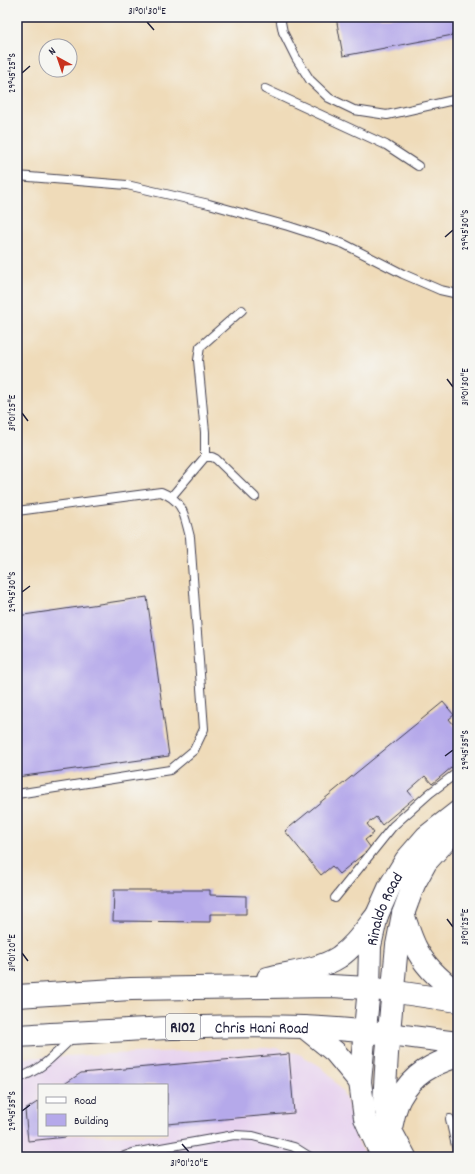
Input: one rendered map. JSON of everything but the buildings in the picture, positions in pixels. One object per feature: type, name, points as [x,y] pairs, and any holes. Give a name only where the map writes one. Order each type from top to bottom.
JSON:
[{"type":"main road","name":"Rinaldo Road","points":[[386,1157],[377,1145],[365,1118],[360,1082],[369,988],[370,946],[376,915],[390,886],[406,860],[426,837],[458,812]]},
{"type":"main road","name":"Rinaldo Road","points":[[405,1157],[391,1128],[384,1103],[397,945],[403,914],[414,884],[426,862],[458,827]]},
{"type":"main road","points":[[403,914],[415,946],[423,960],[434,974],[458,993]]},
{"type":"main road","points":[[228,986],[321,966],[339,957],[353,945],[376,915]]},
{"type":"main road","points":[[17,996],[131,988],[331,986],[369,988],[458,1001]]},
{"type":"main road","name":"Chris Hani Road","points":[[17,1036],[187,1027],[304,1027],[389,1033],[458,1043]]},
{"type":"main road","points":[[304,1027],[335,1052],[360,1082]]},
{"type":"main road","points":[[391,1128],[399,1099],[412,1081],[427,1068],[444,1060],[458,1056]]},
{"type":"lane","points":[[280,17],[283,32],[296,58],[310,80],[329,98],[354,110],[387,115],[458,99]]},
{"type":"lane","points":[[265,89],[386,145],[418,166]]},
{"type":"lane","points":[[17,176],[127,185],[209,204],[288,226],[344,244],[403,274],[440,290],[458,294]]},
{"type":"lane","points":[[172,496],[205,457],[205,432],[198,360],[200,347],[242,310]]},
{"type":"lane","points":[[205,457],[212,457],[216,459],[255,497]]},
{"type":"lane","points":[[17,511],[161,492],[172,496],[183,510],[190,537],[204,729],[194,750],[170,770],[17,794]]},
{"type":"lane","points":[[335,898],[393,826],[430,793],[458,772]]},
{"type":"lane","points":[[17,1078],[34,1072],[48,1062],[76,1033]]},
{"type":"lane","points":[[450,1119],[458,1155]]},
{"type":"lane","points":[[122,1157],[133,1153],[234,1135],[262,1137],[294,1146],[310,1157]]},
{"type":"shaded area","points":[[276,1048],[299,1054],[320,1066],[329,1074],[343,1093],[348,1104],[357,1140],[367,1157],[17,1157],[17,1058]]}]
